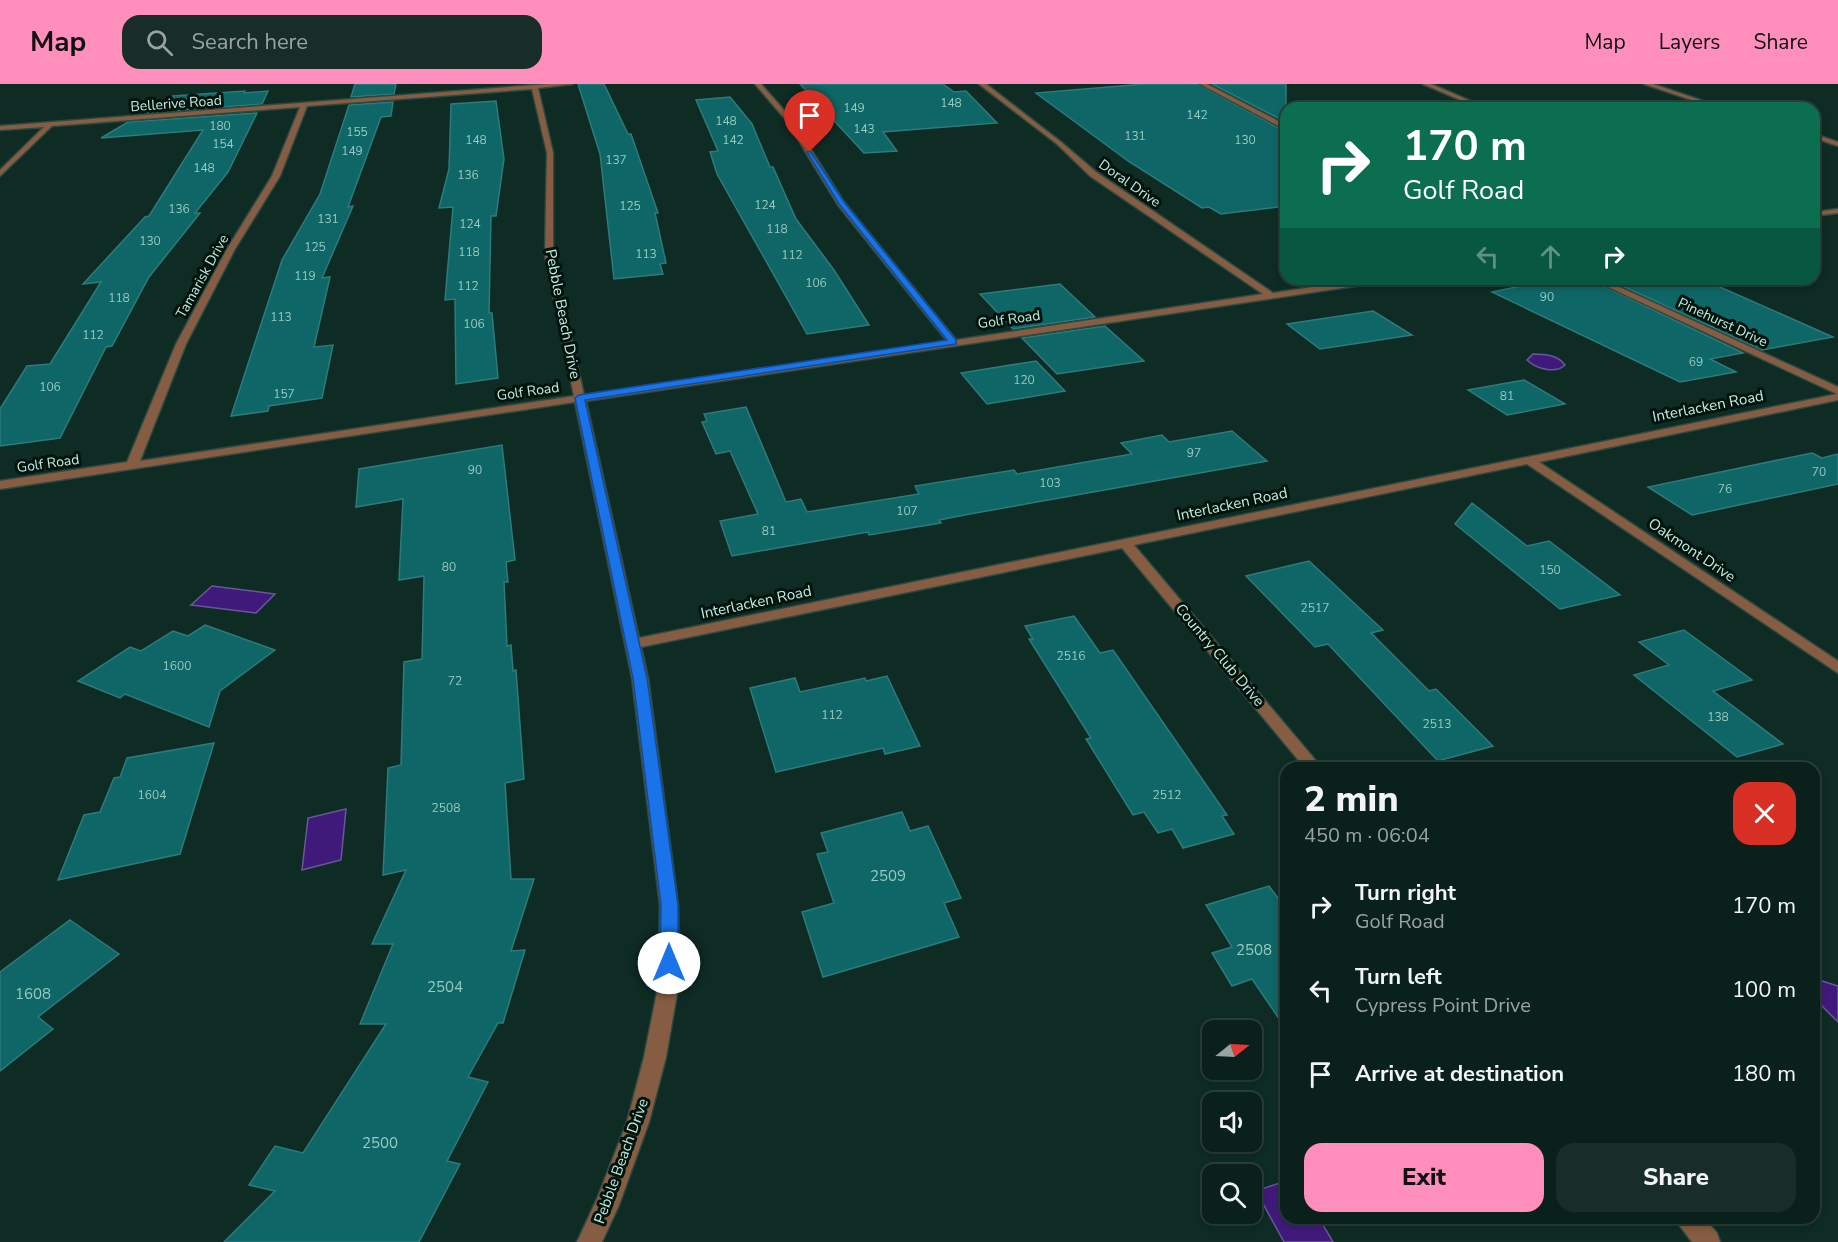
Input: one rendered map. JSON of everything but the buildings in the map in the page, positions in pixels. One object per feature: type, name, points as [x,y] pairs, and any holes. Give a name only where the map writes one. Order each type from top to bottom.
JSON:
[{"type":"street","name":"Bellerive Road","points":[[0,128],[570,84]]},
{"type":"street","points":[[758,84],[789,119],[841,203],[953,342]]},
{"type":"street","name":"Doral Drive","points":[[982,84],[1059,142],[1093,174],[1270,295]]},
{"type":"street","points":[[1203,84],[1280,125]]},
{"type":"street","points":[[1426,84],[1470,102]]},
{"type":"street","points":[[1647,84],[1702,102]]},
{"type":"street","name":"Pebble Beach Drive","points":[[535,87],[550,153],[549,256],[640,678],[669,905],[669,982],[656,1058],[638,1122],[607,1205],[590,1242]]},
{"type":"street","name":"Tamarisk Drive","points":[[132,465],[181,344],[231,249],[276,176],[304,105]]},
{"type":"street","points":[[0,174],[49,125]]},
{"type":"street","points":[[1820,138],[1838,144]]},
{"type":"street","points":[[1820,213],[1838,211]]},
{"type":"street","name":"Golf Road","points":[[0,485],[1340,285]]},
{"type":"street","name":"Pinehurst Drive","points":[[1608,285],[1838,391]]},
{"type":"street","name":"Interlacken Road","points":[[633,644],[1838,397]]},
{"type":"street","name":"Oakmont Drive","points":[[1527,459],[1838,668]]},
{"type":"street","name":"Country Club Drive","points":[[1125,543],[1309,762]]},
{"type":"street","points":[[1693,1224],[1708,1242]]},
{"type":"shaded area","points":[[1533,354],[1555,357],[1565,365],[1551,370],[1541,368],[1527,360]]},
{"type":"shaded area","points":[[212,586],[275,594],[256,613],[191,605]]},
{"type":"shaded area","points":[[346,809],[341,860],[302,870],[308,818]]},
{"type":"shaded area","points":[[1820,982],[1838,986],[1838,1022],[1820,1004]]},
{"type":"shaded area","points":[[1280,1183],[1280,1224],[1322,1224],[1333,1242],[1284,1242],[1262,1202],[1262,1189]]},
{"type":"route","points":[[669,963],[669,905],[640,678],[579,398],[953,342],[841,203],[810,152]]}]
